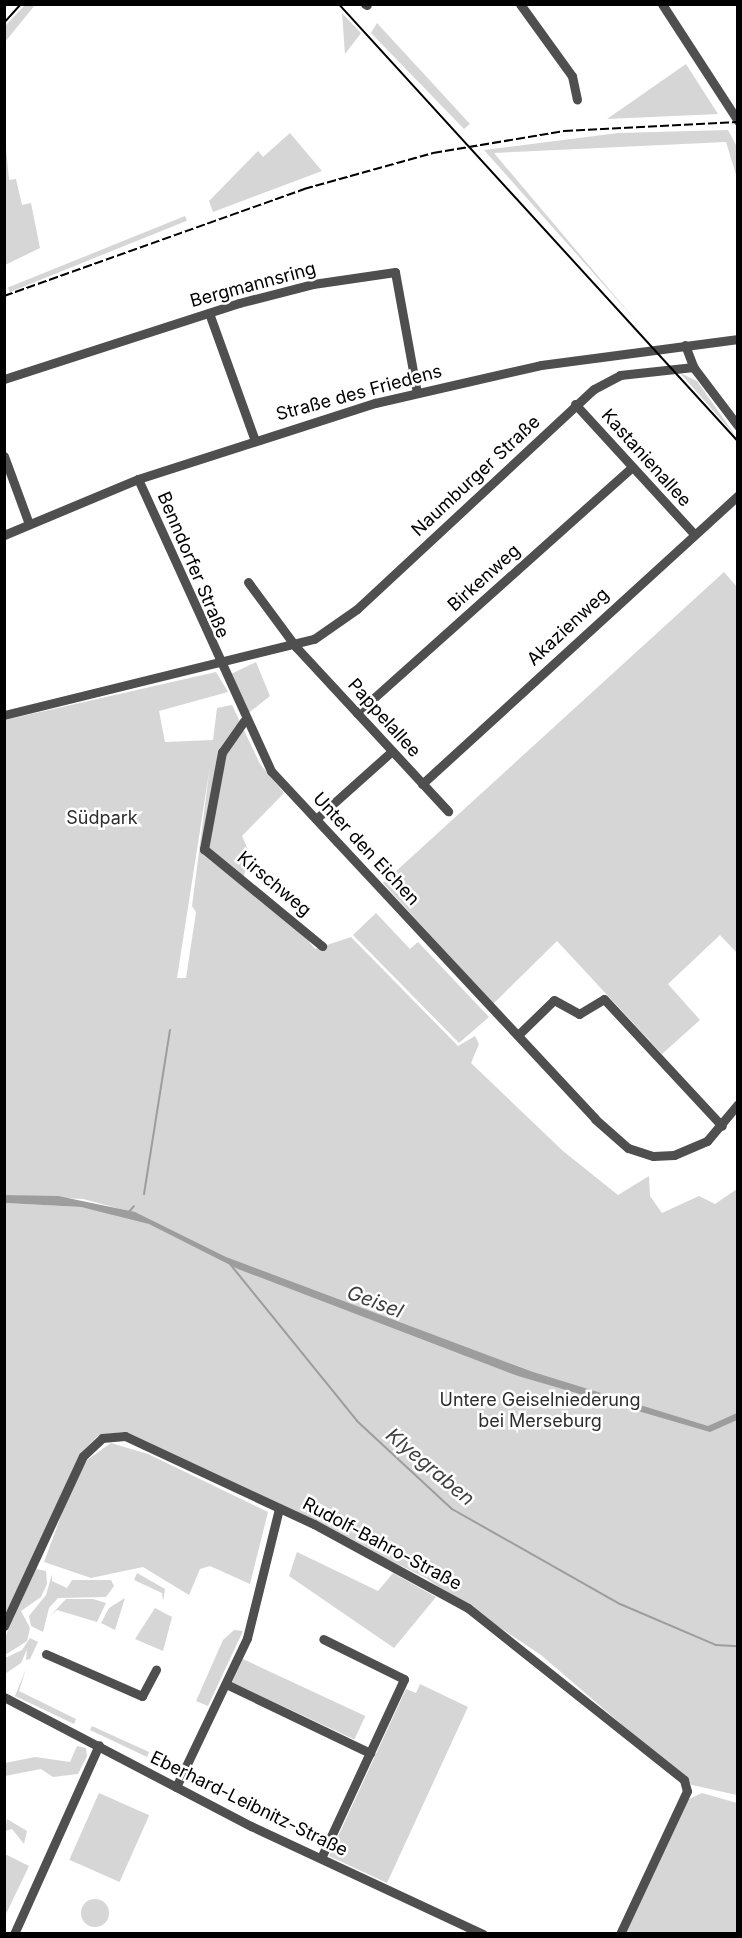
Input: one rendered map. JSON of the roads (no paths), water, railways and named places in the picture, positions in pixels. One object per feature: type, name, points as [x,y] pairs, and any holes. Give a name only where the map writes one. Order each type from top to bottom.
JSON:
[{"type":"street","points":[[520,4],[572,76],[577,99]]},
{"type":"street","points":[[662,4],[738,121]]},
{"type":"street","name":"Bergmannsring","points":[[4,379],[208,313],[313,284],[395,272],[417,393]]},
{"type":"street","points":[[208,313],[254,438]]},
{"type":"street","name":"Straße des Friedens","points":[[4,535],[138,479],[254,438],[417,393],[541,365],[738,339]]},
{"type":"street","points":[[685,345],[694,367],[738,426]]},
{"type":"street","name":"Naumburger Straße","points":[[4,715],[296,646],[357,609],[575,404],[620,375],[694,367]]},
{"type":"street","name":"Kastanienallee","points":[[575,404],[694,534]]},
{"type":"street","points":[[4,456],[29,524]]},
{"type":"street","name":"Birkenweg","points":[[357,713],[632,467]]},
{"type":"street","name":"Benndorfer Straße","points":[[138,479],[218,664]]},
{"type":"street","name":"Akazienweg","points":[[422,784],[738,495]]},
{"type":"street","points":[[248,582],[296,646]]},
{"type":"street","name":"Pappelallee","points":[[296,646],[447,812]]},
{"type":"street","name":"Unter den Eichen","points":[[218,664],[244,721],[272,771],[518,1035],[628,1148],[652,1156],[674,1155],[707,1141],[722,1126],[738,1104]]},
{"type":"street","name":"Kirschweg","points":[[244,721],[222,752],[204,849],[322,946]]},
{"type":"street","points":[[316,819],[392,751]]},
{"type":"street","points":[[518,1035],[554,1000],[579,1014],[604,999],[722,1126]]},
{"type":"street","name":"Rudolf-Bahro-Straße","points":[[4,1626],[83,1456],[102,1438],[125,1437],[428,1582],[468,1608],[684,1779],[687,1791],[620,1934]]},
{"type":"street","points":[[176,1787],[226,1684],[255,1611],[254,1593],[279,1509]]},
{"type":"street","points":[[321,1858],[404,1679],[323,1640]]},
{"type":"street","points":[[46,1654],[142,1696],[156,1670]]},
{"type":"street","points":[[226,1684],[370,1753]]},
{"type":"street","name":"Eberhard-Leibnitz-Straße","points":[[4,1697],[99,1744],[176,1787],[483,1934]]},
{"type":"street","points":[[14,1934],[99,1744]]},
{"type":"waterway","points":[[144,1194],[170,1030]]},
{"type":"waterway","points":[[128,1213],[134,1206]]},
{"type":"waterway","name":"Klyegraben","points":[[230,1264],[357,1421],[452,1509],[620,1604],[716,1645],[738,1646]]},
{"type":"tram line","points":[[4,23],[21,4]]},
{"type":"tram line","points":[[339,4],[738,441]]},
{"type":"railway","points":[[4,296],[304,189],[433,153],[564,131],[738,122]]},
{"type":"park label","name":"Südpark","points":[[102,818]]},
{"type":"park label","name":"Untere Geiselniederung bei Merseburg","points":[[540,1411]]},
{"type":"water label","name":"Geisel","points":[[375,1302]]}]
